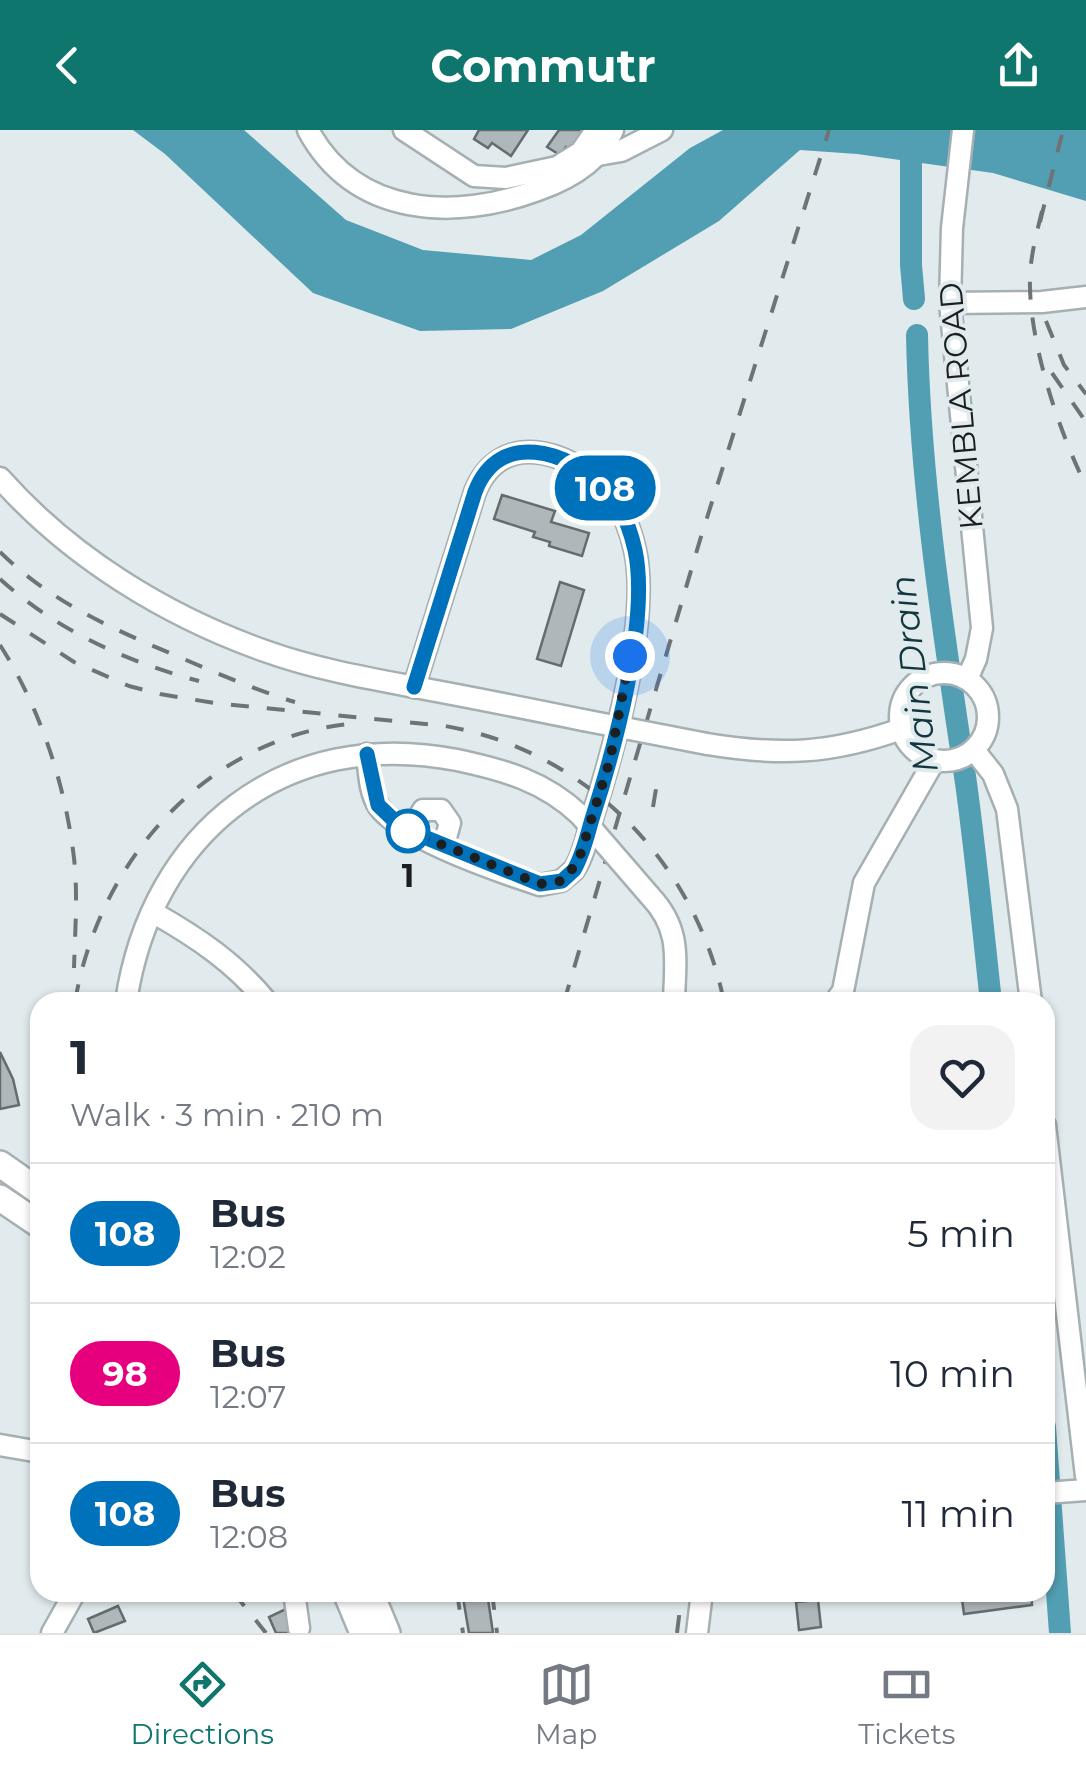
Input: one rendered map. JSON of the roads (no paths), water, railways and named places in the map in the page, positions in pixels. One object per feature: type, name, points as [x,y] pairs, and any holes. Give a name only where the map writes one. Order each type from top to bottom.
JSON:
[{"type":"main road","points":[[0,1164],[30,1185]]},
{"type":"main road","points":[[0,1198],[30,1218]]},
{"type":"main road","points":[[350,1602],[363,1633]]},
{"type":"main road","points":[[374,1602],[387,1633]]},
{"type":"street","points":[[308,130],[335,166],[375,192],[427,209],[494,205],[546,187],[598,155],[620,151],[662,130]]},
{"type":"street","points":[[404,130],[474,176],[506,178],[543,173],[580,152],[596,130]]},
{"type":"street","points":[[598,155],[613,130]]},
{"type":"street","name":"KEMBLA ROAD","points":[[963,130],[950,303],[982,628],[976,659],[963,678]]},
{"type":"street","points":[[467,209],[474,176]]},
{"type":"street","points":[[950,303],[1042,302],[1086,297]]},
{"type":"street","points":[[367,754],[378,805],[410,832],[540,884],[562,881],[578,862],[610,760],[640,594],[635,548],[619,506],[608,490],[564,460],[533,451],[504,457],[485,472],[475,492],[414,687]]},
{"type":"street","points":[[0,478],[80,552],[122,581],[212,630],[318,667],[707,744],[778,753],[843,747],[901,729]]},
{"type":"street","points":[[845,992],[864,882],[941,761],[974,750],[983,739],[988,713],[977,688],[963,678],[938,674],[912,687],[900,714],[901,729],[913,749],[941,761]]},
{"type":"street","points":[[974,750],[993,774],[1007,808],[1030,992]]},
{"type":"street","points":[[128,992],[132,971],[166,886],[198,838],[248,794],[304,768],[367,754],[429,755],[498,769],[538,784],[580,815],[669,918],[673,927],[674,992]]},
{"type":"street","points":[[410,832],[423,810],[441,810],[450,824],[443,848]]},
{"type":"street","points":[[154,913],[204,941],[258,992]]},
{"type":"street","points":[[1055,1211],[1086,1476]]},
{"type":"street","points":[[0,1444],[30,1450]]},
{"type":"street","points":[[52,1633],[69,1602]]},
{"type":"street","points":[[295,1602],[299,1628]]},
{"type":"street","points":[[697,1633],[701,1602]]},
{"type":"water","points":[[133,130],[244,130],[346,220],[423,250],[531,260],[581,235],[690,148],[723,130],[1086,130],[1086,201],[993,173],[800,150],[719,221],[603,291],[511,329],[420,331],[313,293],[165,154]]},
{"type":"waterway","name":"Main Drain","points":[[911,142],[914,299]]},
{"type":"waterway","name":"Main Drain","points":[[917,335],[928,504],[970,810],[990,992]]},
{"type":"waterway","name":"Main Drain","points":[[1055,1564],[1060,1633]]},
{"type":"railway","points":[[567,992],[700,540],[829,130]]},
{"type":"railway","points":[[1040,222],[1063,130]]},
{"type":"railway","points":[[1042,211],[1030,277],[1035,336],[1057,415],[1086,486]]},
{"type":"railway","points":[[1046,321],[1064,365],[1086,394]]},
{"type":"railway","points":[[1052,373],[1086,422]]},
{"type":"railway","points":[[0,552],[41,586],[107,625],[295,702]]},
{"type":"railway","points":[[0,579],[45,614],[93,642],[199,681]]},
{"type":"railway","points":[[0,614],[74,662],[129,686],[214,703],[445,726],[496,739],[544,760],[588,787],[627,821],[661,860],[710,951],[721,992]]},
{"type":"railway","points":[[0,645],[39,720],[64,802],[75,872],[74,968]]},
{"type":"railway","points":[[77,992],[87,951],[107,903],[133,858],[166,817],[204,783],[247,755],[296,735],[348,724]]},
{"type":"railway","points":[[653,807],[658,777]]},
{"type":"railway","points":[[241,1602],[266,1633]]},
{"type":"railway","points":[[458,1602],[463,1633]]},
{"type":"railway","points":[[493,1602],[497,1633]]},
{"type":"railway","points":[[677,1633],[681,1602]]},
{"type":"place","name":"1","points":[[408,831]]}]
